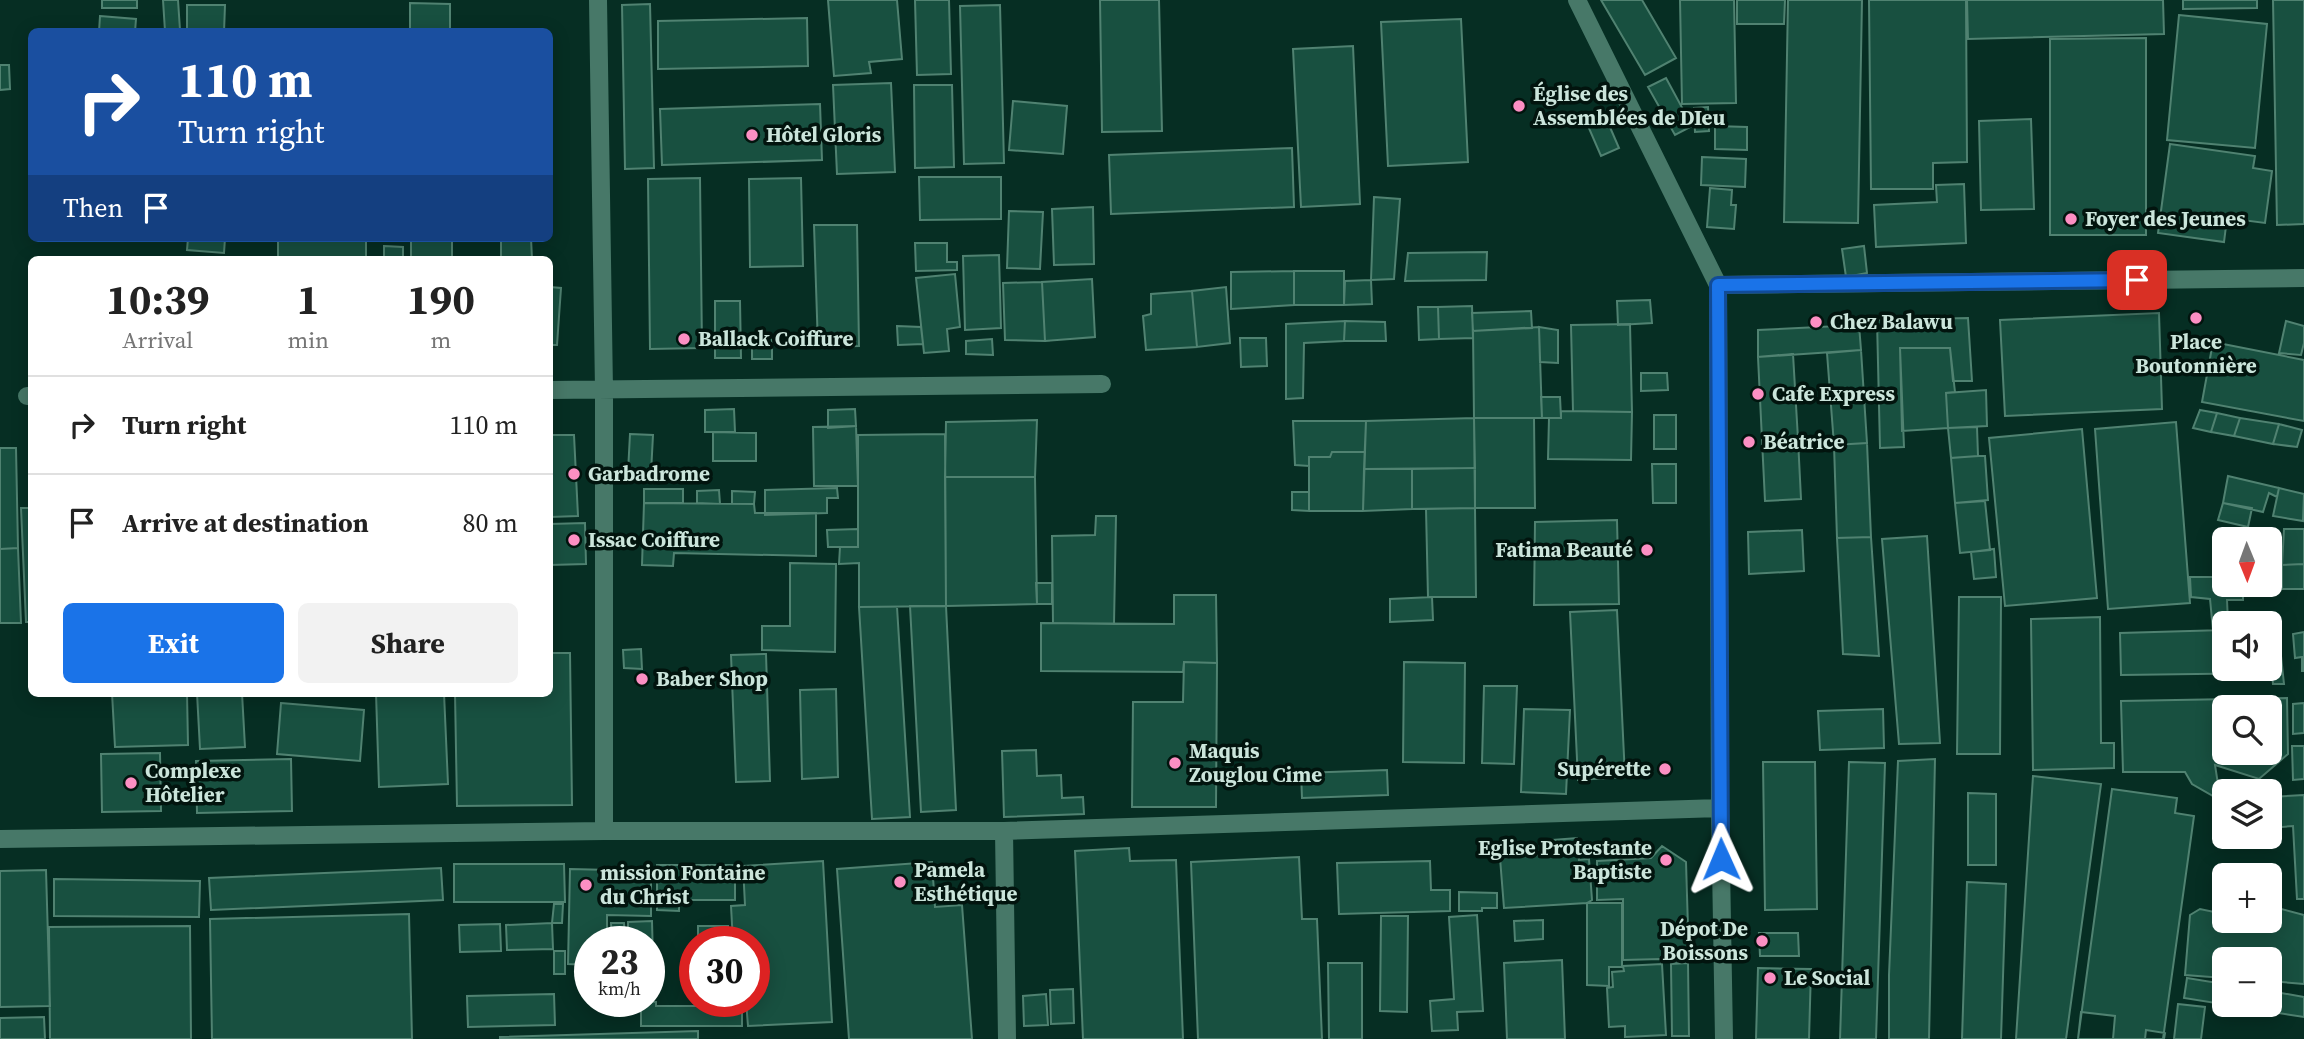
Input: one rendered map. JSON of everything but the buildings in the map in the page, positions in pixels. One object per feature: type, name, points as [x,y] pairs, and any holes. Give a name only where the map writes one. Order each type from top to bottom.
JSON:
[{"type":"street","points":[[598,0],[604,390],[604,831]]},
{"type":"street","points":[[1577,0],[1718,285],[1720,808],[1724,1039]]},
{"type":"street","points":[[1718,285],[2304,278]]},
{"type":"street","points":[[553,390],[1102,384]]},
{"type":"street","points":[[0,839],[604,831],[1004,831],[1720,808]]},
{"type":"street","points":[[1004,831],[1007,1039]]},
{"type":"place","name":"Église des Assemblées de DIeu","points":[[1519,106]]},
{"type":"place","name":"Hôtel Gloris","points":[[752,135]]},
{"type":"place","name":"Foyer des Jeunes","points":[[2071,219]]},
{"type":"place","name":"Place Boutonnière","points":[[2196,318]]},
{"type":"place","name":"Chez Balawu","points":[[1816,322]]},
{"type":"place","name":"Ballack Coiffure","points":[[684,339]]},
{"type":"place","name":"Cafe Express","points":[[1758,394]]},
{"type":"place","name":"Béatrice","points":[[1749,442]]},
{"type":"place","name":"Garbadrome","points":[[574,474]]},
{"type":"place","name":"Issac Coiffure","points":[[574,540]]},
{"type":"place","name":"Fatima Beauté","points":[[1647,550]]},
{"type":"place","name":"Baber Shop","points":[[642,679]]},
{"type":"place","name":"Maquis Zouglou Cime","points":[[1175,763]]},
{"type":"place","name":"Supérette","points":[[1665,769]]},
{"type":"place","name":"Complexe Hôtelier","points":[[131,783]]},
{"type":"place","name":"Eglise Protestante Baptiste","points":[[1666,860]]},
{"type":"place","name":"Pamela Esthétique","points":[[900,882]]},
{"type":"place","name":"mission Fontaine du Christ","points":[[586,885]]},
{"type":"place","name":"Dépot De Boissons","points":[[1762,941]]},
{"type":"place","name":"Le Social","points":[[1770,978]]},
{"type":"route","points":[[1721,859],[1718,285],[2137,280]]}]
